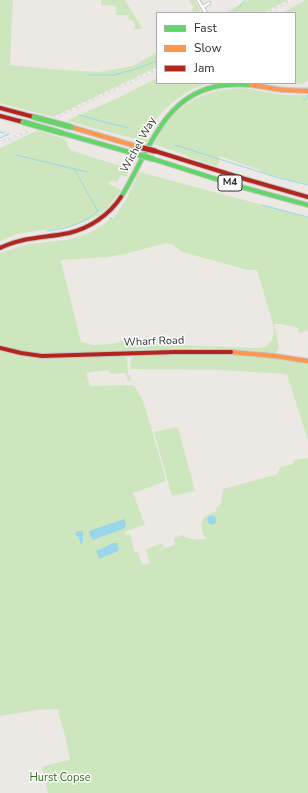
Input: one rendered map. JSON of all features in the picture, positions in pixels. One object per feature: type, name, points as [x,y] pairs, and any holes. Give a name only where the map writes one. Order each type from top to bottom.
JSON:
[{"type":"main road","name":"Wichel Way","points":[[0,248],[22,240],[78,231],[92,224],[107,213],[118,202],[124,193],[155,133],[164,120],[184,100],[194,94],[213,87],[230,84],[248,85],[283,91],[308,91]]},
{"type":"main road","name":"M4","points":[[0,108],[155,151],[308,197]]},
{"type":"main road","name":"M4","points":[[0,116],[136,154],[238,186],[308,205]]},
{"type":"main road","name":"Wharf Road","points":[[0,348],[42,356],[196,351],[279,355],[308,361]]},
{"type":"street","points":[[198,0],[206,12]]},
{"type":"street","points":[[203,7],[209,3]]},
{"type":"green space","points":[[0,0],[13,0],[10,65],[99,72],[133,66],[156,53],[156,67],[53,117],[0,103]]},
{"type":"green space","points":[[101,0],[125,0],[142,28],[133,29],[135,25],[132,20],[129,20],[129,15],[116,15],[116,6],[101,5]]},
{"type":"green space","points":[[189,0],[194,0],[201,12],[192,12],[191,10],[194,8]]},
{"type":"green space","points":[[248,0],[288,0],[265,12],[226,12]]},
{"type":"green space","points":[[308,0],[308,80],[303,84],[296,84],[296,12],[284,12]]},
{"type":"green space","points":[[156,79],[156,84],[207,84],[186,93],[165,109],[147,132],[147,142],[68,121]]},
{"type":"green space","points":[[243,88],[284,95],[308,95],[308,185],[260,172],[260,170],[219,156],[217,166],[189,158],[188,156],[154,144],[170,118],[190,102],[213,92]]},
{"type":"green space","points":[[38,130],[65,139],[70,150],[130,169],[126,177],[121,175],[117,182],[110,181],[109,184],[121,190],[111,204],[98,215],[68,227],[14,235],[0,241],[0,148]]},
{"type":"green space","points":[[139,172],[308,217],[308,330],[301,333],[298,332],[298,328],[282,324],[274,324],[279,346],[275,353],[234,349],[153,349],[42,353],[27,352],[0,345],[0,253],[29,244],[66,240],[89,233],[110,219],[114,218],[128,196]],"holes":[[[166,243],[172,244],[182,252],[248,270],[257,270],[273,324],[273,335],[271,342],[265,347],[261,348],[153,344],[125,339],[117,343],[110,344],[93,345],[81,342],[61,260],[108,257]]]},
{"type":"green space","name":"Hurst Copse","points":[[0,351],[30,357],[46,358],[123,356],[127,358],[130,381],[128,381],[125,373],[111,374],[108,370],[86,373],[90,386],[133,385],[140,394],[151,427],[166,481],[133,493],[145,525],[124,532],[126,535],[130,534],[135,553],[138,552],[142,565],[150,563],[146,551],[147,549],[162,543],[164,548],[159,550],[175,545],[174,538],[182,535],[199,540],[206,539],[201,525],[202,521],[207,515],[217,511],[216,508],[221,504],[223,489],[278,474],[281,467],[293,464],[294,460],[308,458],[308,793],[48,793],[42,767],[70,760],[65,735],[58,712],[59,709],[37,710],[0,716]]},
{"type":"green space","points":[[201,353],[254,356],[308,363],[308,441],[287,374],[221,370],[130,369],[131,359],[135,355]]},
{"type":"green space","points":[[178,427],[195,491],[172,496],[154,432]]},
{"type":"water","points":[[210,516],[214,516],[216,520],[214,524],[210,524],[208,522],[208,518]]},
{"type":"water","points":[[124,519],[126,524],[125,528],[93,540],[90,536],[89,531]]},
{"type":"water","points":[[78,531],[83,532],[82,544],[80,543],[79,537],[76,536]]},
{"type":"water","points":[[113,543],[117,543],[119,549],[118,551],[99,559],[96,551]]},
{"type":"waterway","points":[[235,12],[245,0]]},
{"type":"waterway","points":[[88,75],[114,75],[156,61]]},
{"type":"waterway","points":[[262,84],[276,87]]},
{"type":"waterway","points":[[281,87],[308,88]]},
{"type":"waterway","points":[[303,101],[308,95]]},
{"type":"waterway","points":[[79,115],[129,128]]},
{"type":"waterway","points":[[0,132],[4,133],[6,131]]},
{"type":"waterway","points":[[0,138],[9,134],[8,133]]},
{"type":"waterway","points":[[175,145],[279,178],[308,185]]},
{"type":"waterway","points":[[16,155],[87,172]]},
{"type":"waterway","points":[[47,231],[61,229],[80,223],[98,211],[74,169]]},
{"type":"waterway","points":[[262,205],[308,217]]},
{"type":"railway","points":[[269,12],[291,0]]},
{"type":"railway","points":[[56,117],[156,69]]},
{"type":"railway","points":[[0,143],[30,130]]},
{"type":"traffic: fast","points":[[121,197],[157,131],[168,116],[181,103],[196,93],[214,87],[232,84],[251,85]]},
{"type":"traffic: fast","points":[[34,117],[71,127]]},
{"type":"traffic: fast","points":[[23,122],[62,133]]},
{"type":"traffic: fast","points":[[62,133],[136,154]]},
{"type":"traffic: fast","points":[[136,154],[153,159]]},
{"type":"traffic: fast","points":[[153,159],[238,186],[308,205]]},
{"type":"traffic: slow","points":[[251,85],[283,90],[308,91]]},
{"type":"traffic: slow","points":[[71,127],[139,147]]},
{"type":"traffic: slow","points":[[231,352],[308,361]]},
{"type":"traffic: jam","points":[[0,108],[34,117]]},
{"type":"traffic: jam","points":[[0,116],[23,122]]},
{"type":"traffic: jam","points":[[139,147],[155,151]]},
{"type":"traffic: jam","points":[[155,151],[308,197]]},
{"type":"traffic: jam","points":[[0,248],[8,244],[34,238],[77,231],[92,224],[105,215],[121,197]]},
{"type":"traffic: jam","points":[[0,348],[42,356],[231,352]]}]
